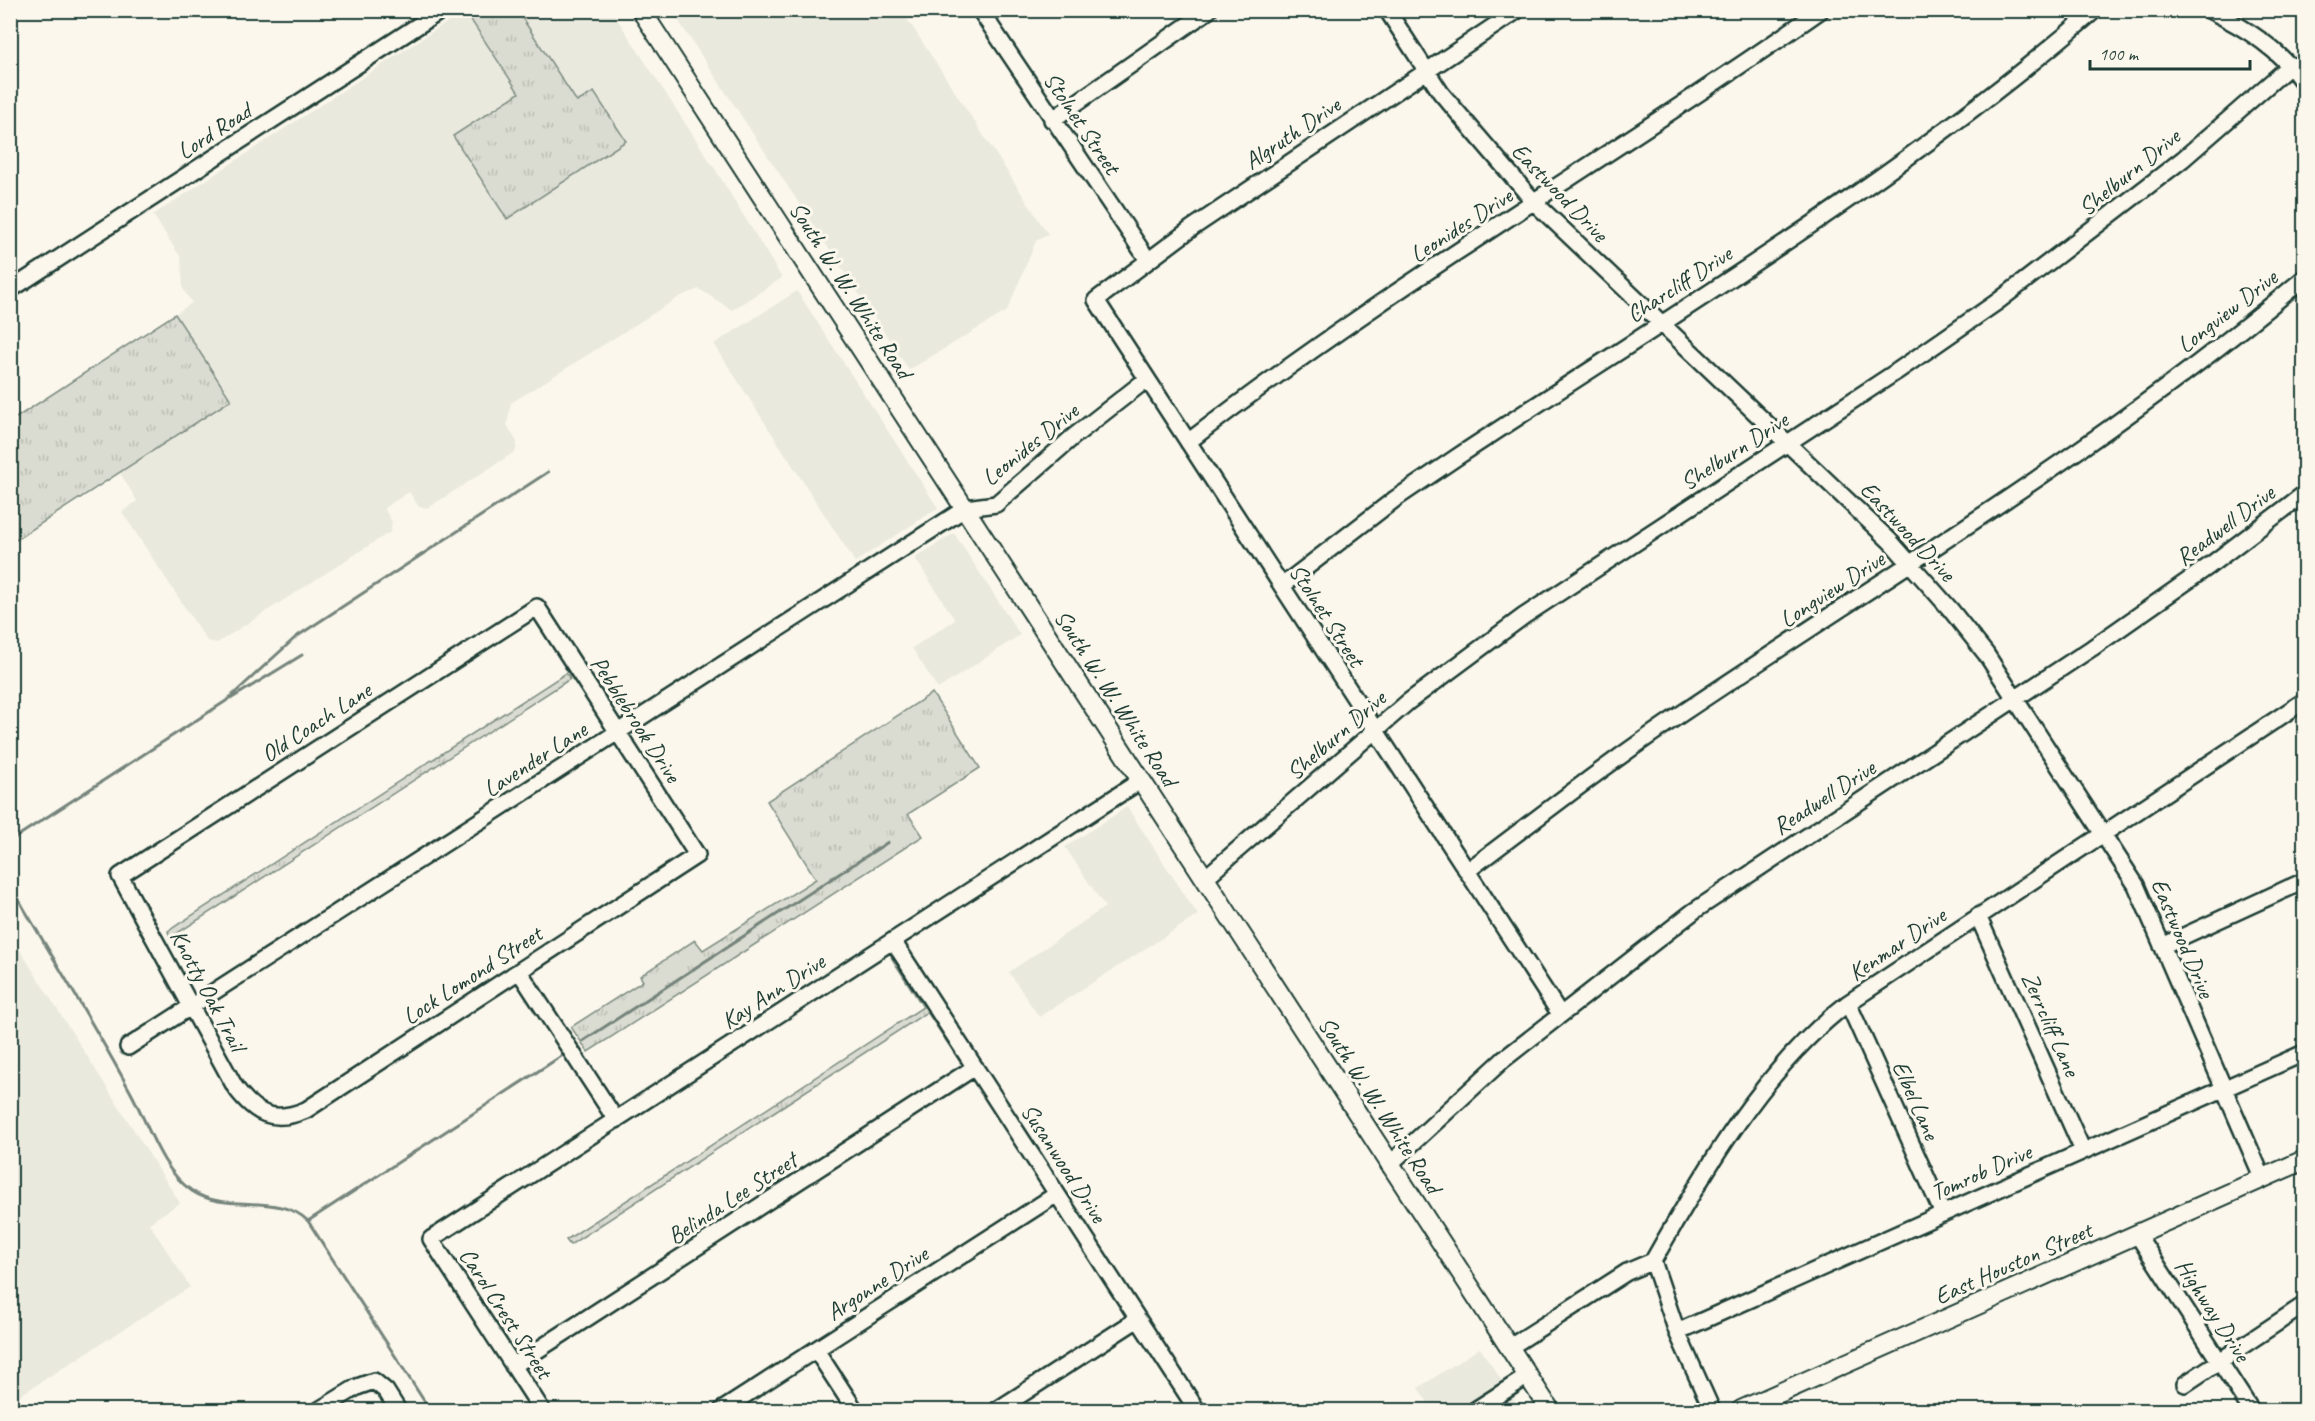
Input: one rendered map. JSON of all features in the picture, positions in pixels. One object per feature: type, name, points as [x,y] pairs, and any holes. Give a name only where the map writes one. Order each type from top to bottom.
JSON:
[{"type":"main road","name":"South W. W. White Road","points":[[641,10],[1550,1410]]},
{"type":"main road","name":"East Houston Street","points":[[1741,1410],[2304,1160]]},
{"type":"street","name":"Lord Road","points":[[10,290],[442,10]]},
{"type":"street","name":"Stolnet Street","points":[[980,10],[1148,260]]},
{"type":"street","points":[[1052,120],[1209,10]]},
{"type":"street","name":"Eastwood Drive","points":[[1387,10],[1426,71],[1478,140],[1535,203],[1659,324],[1788,443],[1911,565],[1970,633],[2015,698],[2136,885],[2263,1179]]},
{"type":"street","name":"Algruth Drive","points":[[1096,300],[1148,260],[1518,10]]},
{"type":"street","name":"Leonides Drive","points":[[1188,442],[1286,369],[1730,75],[1821,10]]},
{"type":"street","name":"Charcliff Drive","points":[[1282,586],[1395,499],[1893,167],[1968,112],[2095,10]]},
{"type":"street","points":[[2209,10],[2234,22],[2290,65],[2304,84]]},
{"type":"street","name":"Shelburn Drive","points":[[1205,879],[1408,702],[1524,616],[1788,443],[1988,308],[2113,215],[2182,159],[2290,65]]},
{"type":"street","name":"Longview Drive","points":[[1467,871],[1606,766],[1684,712],[2037,482],[2136,410],[2304,278]]},
{"type":"street","name":"Stolnet Street","points":[[1096,300],[1560,1014]]},
{"type":"street","name":"Leonides Drive","points":[[966,508],[996,504],[1073,437],[1147,380]]},
{"type":"street","name":"Readwell Drive","points":[[1389,1165],[1461,1096],[1560,1014],[1694,911],[2209,566],[2304,494]]},
{"type":"street","name":"Lavender Lane","points":[[128,1047],[966,508]]},
{"type":"street","name":"Pebblebrook Drive","points":[[537,607],[697,855]]},
{"type":"street","name":"Old Coach Lane","points":[[120,876],[537,607]]},
{"type":"street","name":"Kenmar Drive","points":[[1653,1261],[1688,1200],[1778,1069],[1807,1037],[1848,1003],[2304,701]]},
{"type":"street","name":"Kay Ann Drive","points":[[431,1239],[1140,781]]},
{"type":"street","name":"Lock Lomond Street","points":[[267,1115],[295,1115],[306,1110],[697,855]]},
{"type":"street","name":"Knotty Oak Trail","points":[[120,876],[235,1087],[255,1111],[267,1115]]},
{"type":"street","points":[[2162,946],[2304,880]]},
{"type":"street","name":"Zerrcliff Lane","points":[[1978,916],[2083,1151]]},
{"type":"street","name":"Susanwood Drive","points":[[893,941],[1197,1410]]},
{"type":"street","points":[[519,971],[616,1120]]},
{"type":"street","name":"Elbel Lane","points":[[1848,1003],[1943,1214]]},
{"type":"street","name":"Tomrob Drive","points":[[1677,1332],[2304,1053]]},
{"type":"street","name":"Belinda Lee Street","points":[[513,1366],[975,1067]]},
{"type":"street","name":"Argonne Drive","points":[[722,1410],[1057,1194]]},
{"type":"street","name":"Highway Drive","points":[[2137,1234],[2251,1410]]},
{"type":"street","name":"Carol Crest Street","points":[[431,1239],[542,1410]]},
{"type":"street","points":[[1510,1347],[1627,1272],[1653,1261],[1677,1332],[1712,1410]]},
{"type":"street","points":[[2185,1384],[2304,1305]]},
{"type":"street","points":[[997,1410],[1138,1319]]},
{"type":"street","points":[[816,1350],[855,1410]]},
{"type":"street","points":[[1475,1410],[1528,1376]]},
{"type":"street","points":[[319,1410],[357,1387],[374,1381],[386,1391],[398,1410]]},
{"type":"shaded area","points":[[464,11],[519,93],[507,219],[626,141],[593,92],[577,103],[517,11],[612,11],[715,169],[782,278],[732,310],[699,289],[681,296],[511,403],[507,425],[517,442],[516,451],[428,508],[419,507],[409,492],[384,508],[392,522],[390,532],[217,643],[207,641],[122,512],[137,501],[119,471],[231,400],[175,314],[192,303],[183,289],[181,258],[153,215]]},
{"type":"shaded area","points":[[672,11],[902,11],[1048,234],[1036,241],[1007,311],[909,370]]},
{"type":"shaded area","points":[[797,291],[938,508],[855,562],[714,344]]},
{"type":"shaded area","points":[[954,533],[1020,635],[938,689],[912,648],[955,620],[915,558]]},
{"type":"shaded area","points":[[1127,807],[1198,915],[1039,1017],[1009,972],[1105,907],[1065,847]]},
{"type":"shaded area","points":[[11,936],[180,1203],[149,1223],[190,1287],[11,1401]]},
{"type":"shaded area","points":[[1480,1348],[1504,1384],[1463,1410],[1433,1410],[1418,1388]]},
{"type":"shaded area","points":[[1511,1395],[1522,1410],[1488,1410]]},
{"type":"green space","points":[[517,10],[577,102],[594,92],[626,141],[507,219],[453,136],[519,93],[465,11]]},
{"type":"green space","points":[[175,314],[231,400],[11,543],[11,421]]},
{"type":"green space","points":[[566,673],[570,679],[170,938],[168,931]]},
{"type":"green space","points":[[932,693],[980,768],[908,814],[923,836],[588,1052],[571,1027],[643,981],[640,976],[695,940],[703,950],[816,879],[767,801]]},
{"type":"green space","points":[[891,957],[960,1057],[960,1062],[927,1012],[570,1245],[566,1240],[923,1007]]},
{"type":"waterway","points":[[10,841],[226,701],[296,637],[548,472]]},
{"type":"waterway","points":[[232,698],[302,655]]},
{"type":"waterway","points":[[583,1041],[888,842]]},
{"type":"waterway","points":[[10,885],[116,1065],[171,1171],[192,1191],[206,1198],[282,1207],[296,1212],[308,1221],[430,1410]]},
{"type":"waterway","points":[[308,1221],[563,1055]]}]
